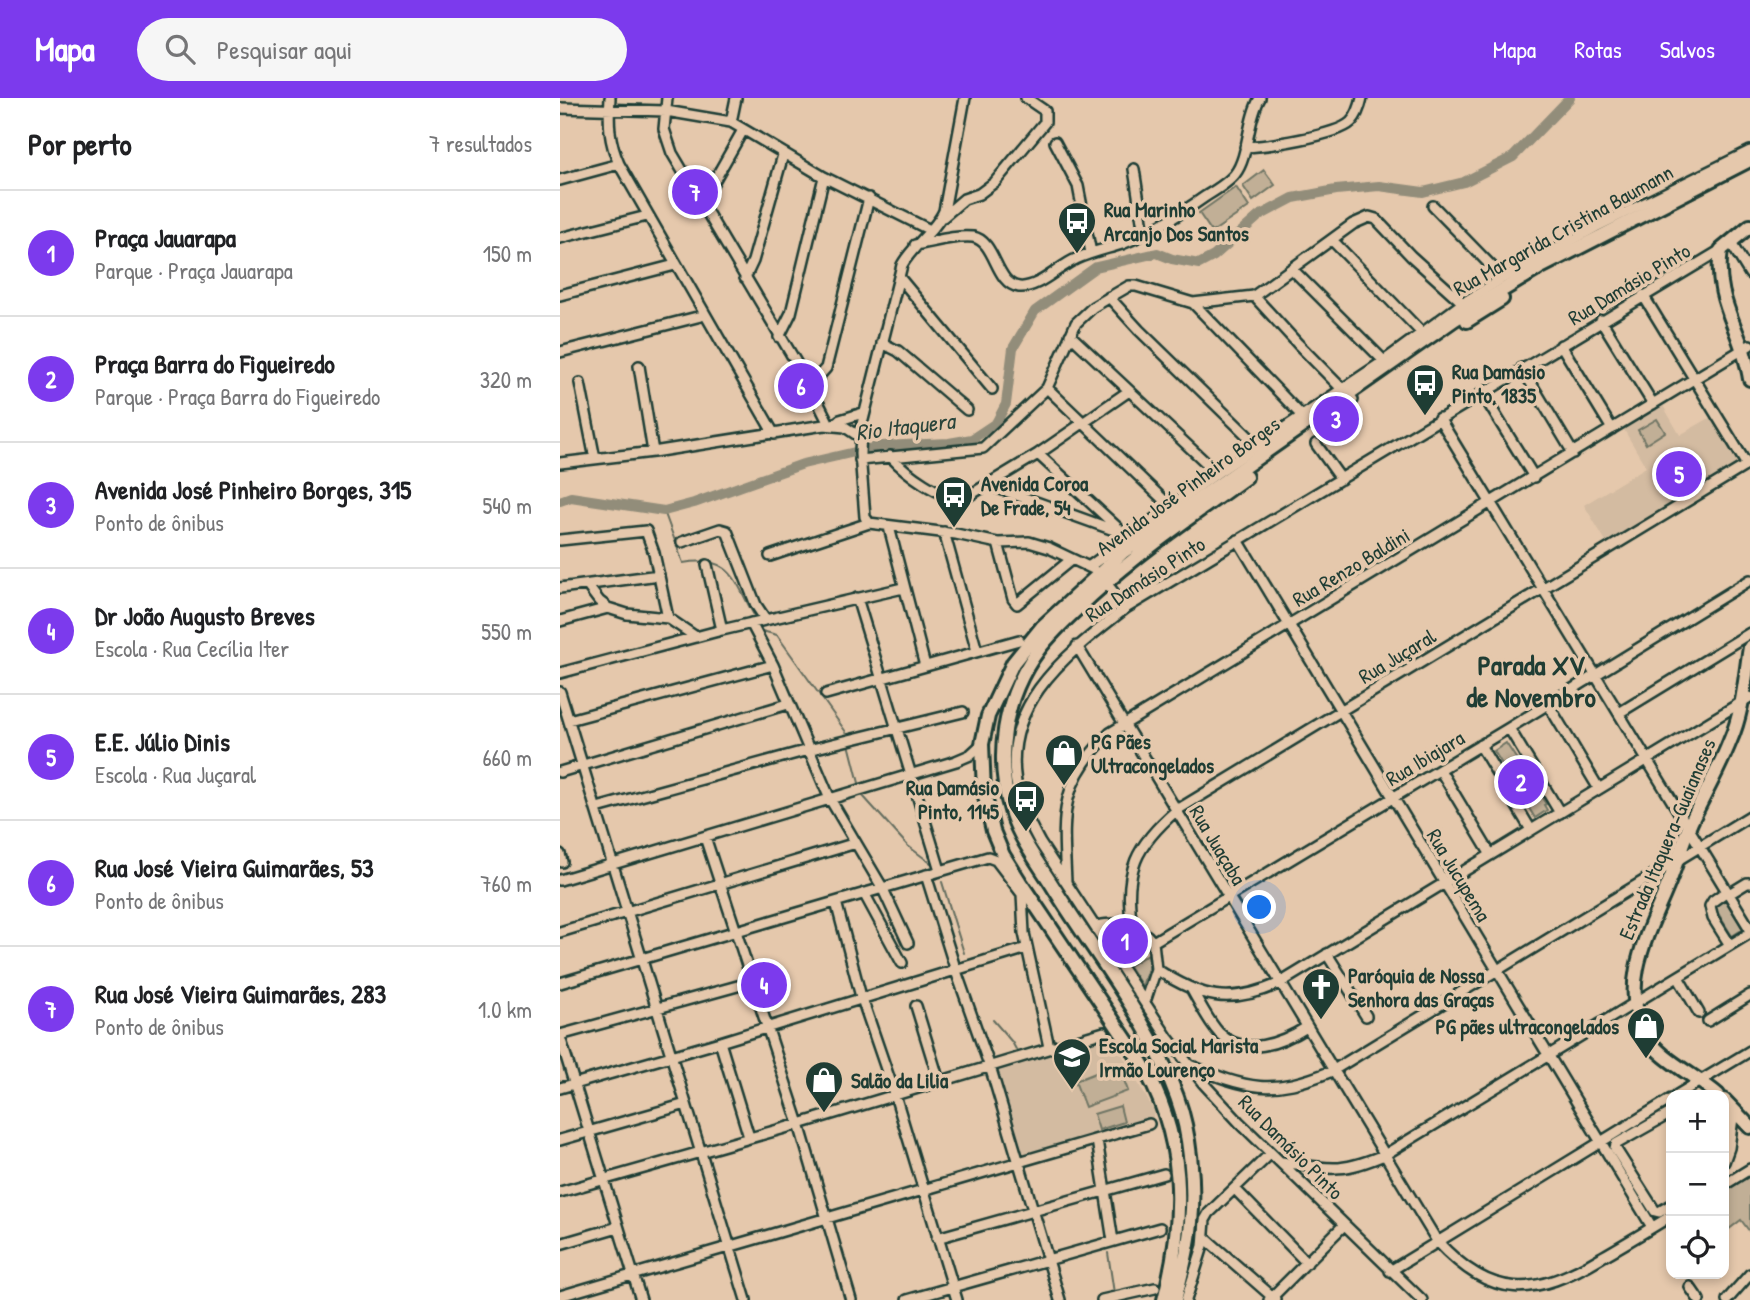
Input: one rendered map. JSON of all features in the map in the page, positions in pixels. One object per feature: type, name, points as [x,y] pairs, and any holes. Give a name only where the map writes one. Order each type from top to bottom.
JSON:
[{"type":"main road","name":"Avenida José Pinheiro Borges","points":[[1164,1300],[1175,1248],[1179,1206],[1177,1169],[1167,1118],[1149,1074],[1024,892],[1003,855],[987,810],[982,772],[982,744],[988,716],[1013,663],[1042,626],[1099,574],[1137,556],[1348,394],[1455,319],[1512,283],[1750,160]]},
{"type":"main road","name":"Avenida José Pinheiro Borges","points":[[1348,394],[1524,286],[1750,169]]},
{"type":"main road","points":[[1750,226],[1726,246],[1718,268],[1721,293],[1746,348],[1750,379]]},
{"type":"main road","name":"Avenida José Pinheiro Borges","points":[[1099,574],[1072,613],[1040,649],[1018,685],[1005,724],[1004,776],[1012,814],[1019,831],[1149,1036],[1178,1100],[1192,1197],[1188,1245],[1175,1300]]},
{"type":"main road","name":"Estrada Itaquera-Guaianases","points":[[1712,1090],[1652,1045],[1639,1019],[1636,973],[1639,955],[1688,829],[1731,740],[1746,699],[1750,648]]},
{"type":"main road","name":"Estrada Itaquera-Guaianases","points":[[1729,1106],[1750,1128]]},
{"type":"street","points":[[610,98],[611,146],[618,164],[774,434]]},
{"type":"street","points":[[667,98],[664,129],[667,142],[701,204],[832,424],[848,429],[860,439]]},
{"type":"street","points":[[731,122],[736,98]]},
{"type":"street","points":[[941,218],[948,199],[950,172],[965,98]]},
{"type":"street","points":[[869,523],[863,507],[860,457],[863,413],[902,265],[915,246],[941,218],[964,199],[979,194],[995,182],[1045,122],[1045,111],[1026,98]]},
{"type":"street","points":[[915,246],[960,237],[978,239],[985,245],[1006,280],[1020,287],[1034,284],[1074,259],[1144,234],[1227,182],[1238,170],[1253,110],[1260,98]]},
{"type":"street","points":[[1245,147],[1311,136],[1344,127],[1355,117],[1362,98]]},
{"type":"street","points":[[560,107],[666,111],[731,122],[783,155],[930,230]]},
{"type":"street","points":[[701,204],[743,130]]},
{"type":"street","points":[[1055,142],[1078,186],[1091,253]]},
{"type":"street","name":"Rua Margarida Cristina Baumann","points":[[1099,574],[1125,536],[1303,416],[1348,394],[1384,361],[1463,303],[1596,227],[1750,150]]},
{"type":"street","points":[[745,278],[783,155]]},
{"type":"street","points":[[560,180],[618,164]]},
{"type":"street","points":[[1134,169],[1144,234]]},
{"type":"street","points":[[779,337],[791,313],[824,177]]},
{"type":"street","points":[[810,386],[826,368],[869,198]]},
{"type":"street","points":[[1433,206],[1503,278]]},
{"type":"street","points":[[560,238],[647,216]]},
{"type":"street","points":[[860,457],[983,448],[1047,388],[1070,335],[1082,316],[1122,289],[1136,286],[1193,303],[1254,296],[1362,219],[1369,217],[1376,219],[1463,303]]},
{"type":"street","points":[[1332,240],[1422,333]]},
{"type":"street","points":[[1726,246],[1750,274]]},
{"type":"street","name":"Rua Damásio Pinto","points":[[1423,1300],[1271,1153],[1187,1065],[1040,843],[1016,785],[1014,761],[1018,732],[1036,690],[1077,646],[1126,607],[1726,246]]},
{"type":"street","points":[[560,295],[675,265]]},
{"type":"street","points":[[1292,269],[1384,361]]},
{"type":"street","points":[[899,277],[992,389]]},
{"type":"street","points":[[1643,295],[1749,464]]},
{"type":"street","points":[[1254,296],[1348,394]]},
{"type":"street","points":[[1109,297],[1139,330],[1258,446]]},
{"type":"street","points":[[1193,303],[1303,416]]},
{"type":"street","points":[[560,352],[705,315]]},
{"type":"street","points":[[1601,320],[1653,404]]},
{"type":"street","points":[[1070,335],[1217,473]]},
{"type":"street","points":[[882,343],[898,351],[967,410]]},
{"type":"street","points":[[1560,345],[1612,429]]},
{"type":"street","name":"Rua Renzo Baldini","points":[[1066,882],[1063,830],[1070,790],[1083,763],[1110,733],[1746,348]]},
{"type":"street","points":[[639,366],[653,453]]},
{"type":"street","points":[[1522,368],[1573,453]]},
{"type":"street","points":[[580,383],[595,459]]},
{"type":"street","points":[[1047,388],[1171,507]]},
{"type":"street","points":[[890,456],[916,479],[959,499],[968,497],[1038,454],[1129,391]]},
{"type":"street","points":[[1482,393],[1534,477]]},
{"type":"street","points":[[560,463],[653,453],[774,434],[832,424],[863,413]]},
{"type":"street","points":[[1281,1161],[1332,1170],[1385,1155],[1750,931],[1439,418]]},
{"type":"street","points":[[1316,444],[1341,479]]},
{"type":"street","points":[[1038,454],[1125,536]]},
{"type":"street","name":"Rua Juçaral","points":[[1132,926],[1128,894],[1137,855],[1148,837],[1177,810],[1749,464]]},
{"type":"street","points":[[989,485],[1125,536]]},
{"type":"street","points":[[770,556],[869,523],[944,532],[998,543],[1022,541],[1039,544],[1099,574],[1126,607]]},
{"type":"street","points":[[889,527],[925,666]]},
{"type":"street","points":[[682,542],[720,529],[727,531],[755,605],[773,665],[808,750],[830,799],[882,887],[908,943]]},
{"type":"street","points":[[894,545],[899,536],[908,529]]},
{"type":"street","points":[[560,540],[635,531],[648,532],[668,618]]},
{"type":"street","points":[[944,532],[977,651]]},
{"type":"street","name":"Rua Jucupema","points":[[1238,540],[1653,1227]]},
{"type":"street","points":[[998,543],[1015,603],[1019,603],[1072,559]]},
{"type":"street","points":[[707,565],[722,630]]},
{"type":"street","points":[[560,588],[659,576]]},
{"type":"street","name":"Rua Ibiajara","points":[[1153,942],[1750,580]]},
{"type":"street","points":[[587,585],[608,608],[628,614],[668,618],[696,636]]},
{"type":"street","points":[[560,673],[696,636],[903,588]]},
{"type":"street","points":[[857,598],[939,871]]},
{"type":"street","points":[[560,621],[608,608]]},
{"type":"street","points":[[1619,713],[1750,633]]},
{"type":"street","points":[[826,694],[1019,640]]},
{"type":"street","name":"Rua Juaçaba","points":[[1077,646],[1437,1241],[1455,1262],[1470,1273],[1505,1288],[1544,1286],[1580,1270],[1666,1219]]},
{"type":"street","points":[[569,720],[773,665]]},
{"type":"street","points":[[560,692],[746,1300]]},
{"type":"street","points":[[1156,969],[1192,990],[1230,996],[1261,991],[1280,983],[1746,699]]},
{"type":"street","points":[[560,772],[788,704]]},
{"type":"street","points":[[1548,704],[1599,789]]},
{"type":"street","points":[[597,808],[808,750],[963,712]]},
{"type":"street","points":[[1509,728],[1560,813]]},
{"type":"street","points":[[560,880],[956,761],[970,755],[982,744]]},
{"type":"street","points":[[1480,745],[1531,830]]},
{"type":"street","points":[[956,761],[972,761],[982,772]]},
{"type":"street","points":[[1440,770],[1491,855]]},
{"type":"street","points":[[1187,1065],[1234,1083],[1259,1088],[1298,1084],[1333,1070],[1750,816]]},
{"type":"street","points":[[705,837],[799,1124],[851,1300]]},
{"type":"street","points":[[560,932],[856,843]]},
{"type":"street","points":[[560,983],[990,857],[996,860],[1024,892],[1021,919],[1049,1047]]},
{"type":"street","points":[[927,874],[956,971],[992,1073],[1060,1300]]},
{"type":"street","points":[[1730,945],[1713,918],[1710,906],[1713,901],[1728,892],[1750,883]]},
{"type":"street","points":[[864,893],[902,963]]},
{"type":"street","points":[[836,902],[862,999],[895,1095],[957,1300]]},
{"type":"street","points":[[1095,926],[1121,923],[1132,926],[1153,942],[1156,969],[1145,1002]]},
{"type":"street","points":[[560,1088],[1027,948]]},
{"type":"street","points":[[1327,954],[1366,1016]]},
{"type":"street","points":[[1678,976],[1699,1013]]},
{"type":"street","points":[[640,1300],[560,1036],[752,982]]},
{"type":"street","points":[[1192,990],[1218,1031],[1241,1044],[1266,1046],[1307,1027]]},
{"type":"street","points":[[1708,1020],[1750,995]]},
{"type":"street","points":[[916,1006],[939,1081]]},
{"type":"street","points":[[560,1192],[799,1124],[1104,1032]]},
{"type":"street","points":[[720,1042],[749,1137]]},
{"type":"street","points":[[1686,1090],[1750,1051]]},
{"type":"street","points":[[1390,1271],[1666,1102]]},
{"type":"street","points":[[560,1140],[686,1104]]},
{"type":"street","points":[[1666,1116],[1616,1144],[1615,1148],[1655,1211],[1666,1208]]},
{"type":"street","points":[[560,1296],[1149,1124]]},
{"type":"street","points":[[1097,1140],[1113,1241]]},
{"type":"street","points":[[1186,1300],[1209,1213],[1271,1153]]},
{"type":"street","points":[[1729,1182],[1750,1169]]},
{"type":"street","points":[[937,1238],[1164,1174]]},
{"type":"street","points":[[1235,1189],[1307,1263]]},
{"type":"street","points":[[1204,1237],[1273,1299],[1344,1225]]},
{"type":"street","points":[[560,1244],[618,1227]]},
{"type":"street","points":[[907,1300],[1160,1228]]},
{"type":"street","points":[[1727,1300],[1750,1274]]},
{"type":"street","points":[[1690,1287],[1699,1300]]},
{"type":"street","points":[[1102,1300],[1155,1288]]},
{"type":"street","points":[[586,1290],[589,1300]]},
{"type":"shaded area","points":[[1264,170],[1275,185],[1253,201],[1243,186]]},
{"type":"shaded area","points":[[1236,187],[1249,207],[1212,232],[1199,213]]},
{"type":"shaded area","points":[[1662,404],[1680,435],[1713,416],[1740,463],[1607,543],[1584,505],[1646,467],[1623,428]]},
{"type":"shaded area","points":[[1657,419],[1665,432],[1646,444],[1638,430]]},
{"type":"shaded area","points":[[1506,743],[1546,804],[1544,805],[1547,810],[1535,818],[1494,751]]},
{"type":"shaded area","points":[[1724,898],[1743,929],[1732,936],[1713,905]]},
{"type":"shaded area","points":[[1105,931],[1128,933],[1140,941],[1120,953]]},
{"type":"shaded area","points":[[1148,954],[1149,966],[1142,986],[1129,966]]},
{"type":"shaded area","name":"Escola Social Marista Irmão Lourenço","points":[[1111,1035],[1154,1111],[1153,1117],[1024,1155],[1020,1153],[997,1069]]},
{"type":"shaded area","points":[[1118,1064],[1128,1091],[1085,1107],[1075,1081]]},
{"type":"shaded area","points":[[1120,1106],[1124,1122],[1099,1130],[1094,1114]]},
{"type":"shaded area","points":[[1750,1174],[1750,1232],[1741,1220],[1729,1229],[1729,1187]]},
{"type":"waterway","name":"Rio Itaquera","points":[[560,501],[571,497],[664,511],[803,464],[881,446],[949,443],[972,439],[996,423],[1006,404],[1013,348],[1035,311],[1096,267],[1157,253],[1199,264],[1214,256],[1259,216],[1293,198],[1379,186],[1423,192],[1464,182],[1513,157],[1570,98]]},
{"type":"waterway","points":[[664,511],[683,563],[712,563],[722,567],[736,582],[755,617]]},
{"type":"waterway","points":[[762,631],[777,635],[846,732]]},
{"type":"waterway","points":[[849,744],[859,783]]},
{"type":"waterway","points":[[863,796],[908,846],[932,864]]},
{"type":"waterway","points":[[942,882],[964,953]]},
{"type":"waterway","points":[[993,1020],[1012,1042],[1019,1055]]},
{"type":"waterway","points":[[1108,1253],[1114,1293]]},
{"type":"place","name":"Rua José Vieira Guimarães, 283","points":[[695,192]]},
{"type":"place","name":"Rua Marinho Arcanjo Dos Santos","points":[[1077,255]]},
{"type":"place","name":"Rua José Vieira Guimarães, 53","points":[[801,386]]},
{"type":"place","name":"Rua Damásio Pinto, 1835","points":[[1425,417]]},
{"type":"place","name":"Avenida José Pinheiro Borges, 315","points":[[1336,419]]},
{"type":"place","name":"E.E. Júlio Dinis","points":[[1679,474]]},
{"type":"place","name":"Avenida Coroa De Frade, 54","points":[[954,529]]},
{"type":"place","name":"Praça Barra do Figueiredo","points":[[1521,782]]},
{"type":"place","name":"PG Pães Ultracongelados","points":[[1064,787]]},
{"type":"place","name":"Rua Damásio Pinto, 1145","points":[[1026,833]]},
{"type":"place","name":"Praça Jauarapa","points":[[1125,941]]},
{"type":"place","name":"Dr João Augusto Breves","points":[[764,985]]},
{"type":"place","name":"Paróquia de Nossa Senhora das Graças","points":[[1321,1021]]},
{"type":"place","name":"PG pães ultracongelados","points":[[1646,1060]]},
{"type":"place","name":"Escola Social Marista Irmão Lourenço","points":[[1072,1091]]},
{"type":"place","name":"Salão da Lilia","points":[[824,1114]]},
{"type":"district","name":"Parada XV de Novembro","points":[[1531,681]]}]
